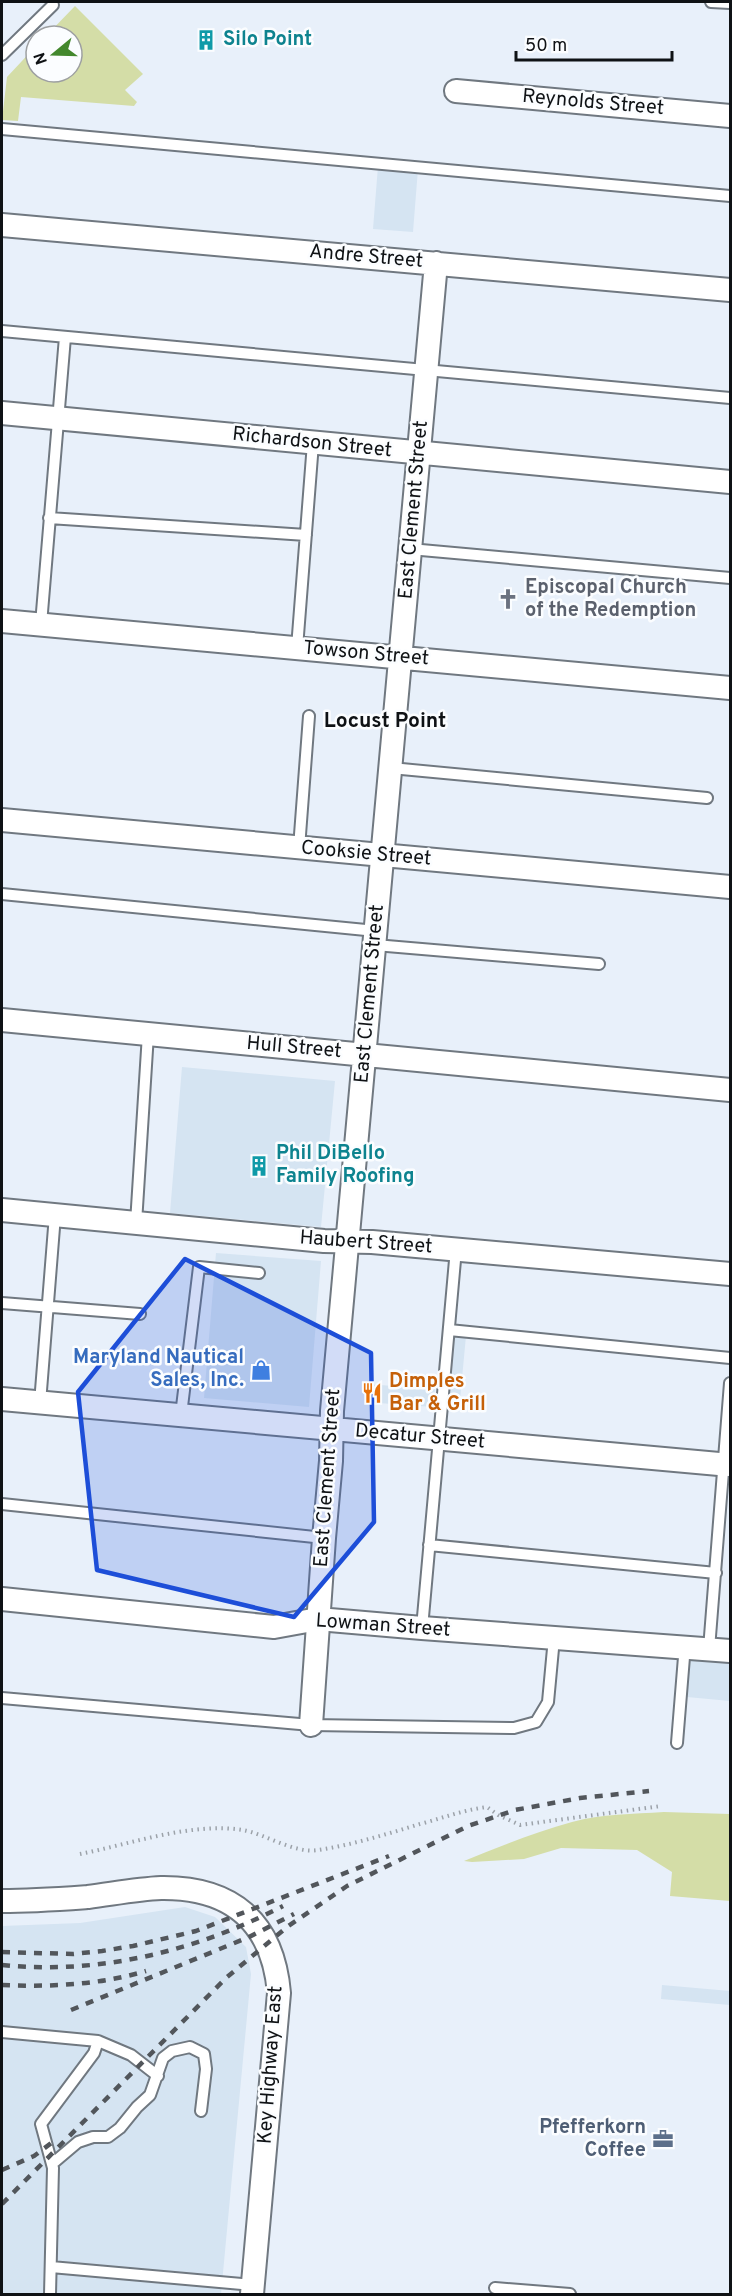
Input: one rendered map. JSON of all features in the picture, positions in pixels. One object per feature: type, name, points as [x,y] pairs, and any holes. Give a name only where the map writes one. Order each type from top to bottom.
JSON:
[{"type":"street","name":"Reynolds Street","points":[[456,91],[730,116]]},
{"type":"street","name":"Andre Street","points":[[2,225],[730,290]]},
{"type":"street","name":"East Clement Street","points":[[311,1725],[331,1461],[331,1429],[436,263]]},
{"type":"street","name":"Richardson Street","points":[[2,413],[730,482]]},
{"type":"street","name":"Towson Street","points":[[2,621],[730,688]]},
{"type":"street","name":"Cooksie Street","points":[[2,820],[730,887]]},
{"type":"street","name":"Hull Street","points":[[2,1020],[730,1090]]},
{"type":"street","name":"Haubert Street","points":[[2,1210],[730,1274]]},
{"type":"street","name":"Decatur Street","points":[[2,1399],[727,1464]]},
{"type":"street","name":"Lowman Street","points":[[2,1599],[274,1627],[318,1618],[720,1650]]},
{"type":"street","name":"Key Highway East","points":[[2,1901],[33,1901],[161,1888],[197,1891],[232,1904],[245,1913],[260,1931],[273,1957],[279,1993],[253,2290]]},
{"type":"lane","points":[[711,2],[730,3]]},
{"type":"lane","points":[[2,55],[52,5]]},
{"type":"lane","points":[[2,129],[730,196]]},
{"type":"lane","points":[[2,331],[730,398]]},
{"type":"lane","points":[[41,624],[65,337]]},
{"type":"lane","points":[[297,648],[313,443]]},
{"type":"lane","points":[[49,518],[306,535]]},
{"type":"lane","points":[[410,549],[730,578]]},
{"type":"lane","points":[[299,848],[309,716]]},
{"type":"lane","points":[[391,768],[707,798]]},
{"type":"lane","points":[[2,894],[599,964]]},
{"type":"lane","points":[[136,1223],[148,1034]]},
{"type":"lane","points":[[40,1403],[55,1215]]},
{"type":"lane","points":[[422,1628],[456,1249]]},
{"type":"lane","points":[[181,1415],[199,1267],[259,1273]]},
{"type":"lane","points":[[2,1303],[140,1314]]},
{"type":"lane","points":[[449,1330],[730,1358]]},
{"type":"lane","points":[[720,1650],[716,1573],[727,1464],[730,1383]]},
{"type":"lane","points":[[2,1504],[324,1538]]},
{"type":"lane","points":[[429,1545],[716,1573]]},
{"type":"lane","points":[[2,1698],[311,1725],[514,1728],[536,1722],[548,1702],[554,1638]]},
{"type":"lane","points":[[677,1743],[684,1657]]},
{"type":"lane","points":[[2,2032],[98,2041],[131,2055],[158,2076]]},
{"type":"lane","points":[[50,2295],[52,2164],[41,2124],[94,2053],[98,2041]]},
{"type":"lane","points":[[52,2164],[78,2142],[93,2137],[108,2137],[120,2128],[150,2095],[163,2058],[172,2051],[190,2047],[204,2054],[206,2069],[201,2111]]},
{"type":"lane","points":[[51,2266],[253,2290]]},
{"type":"lane","points":[[495,2288],[570,2295]]},
{"type":"path","points":[[80,1854],[148,1838],[213,1828],[244,1831],[280,1844],[315,1851],[390,1833],[466,1810],[487,1807],[520,1825],[661,1806]]},
{"type":"highlighted area","points":[[185,1259],[371,1353],[374,1522],[294,1617],[97,1570],[78,1392]]},
{"type":"shaded area","points":[[378,166],[418,169],[413,232],[373,229]]},
{"type":"shaded area","points":[[182,1067],[335,1081],[321,1227],[170,1213]]},
{"type":"shaded area","points":[[216,1253],[321,1261],[309,1407],[204,1398]]},
{"type":"shaded area","points":[[453,1335],[466,1336],[459,1410],[446,1408]]},
{"type":"shaded area","points":[[366,1384],[435,1389],[433,1407],[365,1402]]},
{"type":"shaded area","points":[[690,1659],[730,1663],[730,1701],[687,1697]]},
{"type":"shaded area","points":[[185,1907],[215,1917],[246,1947],[251,1974],[221,2294],[2,2294],[2,1926],[80,1923]]},
{"type":"shaded area","points":[[662,1985],[730,1991],[730,2005],[661,1999]]},
{"type":"green space","points":[[75,6],[143,74],[125,90],[137,102],[134,106],[21,97],[18,121],[2,120],[7,77],[24,59],[24,84],[84,84],[84,24],[58,24]]},
{"type":"green space","points":[[664,1812],[730,1814],[730,1901],[670,1896],[672,1872],[637,1850],[561,1848],[524,1859],[464,1861],[531,1835],[583,1819]]},
{"type":"railway","points":[[2,2204],[226,1978],[287,1927],[347,1886],[468,1826],[515,1810],[580,1798],[649,1791]]},
{"type":"railway","points":[[2,1952],[73,1954],[102,1951],[196,1931],[389,1856]]},
{"type":"railway","points":[[2,1965],[75,1966],[111,1963],[147,1956],[216,1936],[283,1906]]},
{"type":"railway","points":[[71,2010],[249,1937],[294,1914]]},
{"type":"railway","points":[[2,1985],[74,1984],[146,1971]]},
{"type":"railway","points":[[2,2170],[34,2156],[54,2141]]},
{"type":"place","name":"Silo Point","points":[[206,40]]},
{"type":"place","name":"Episcopal Church of the Redemption","points":[[508,599]]},
{"type":"place","name":"Phil DiBello Family Roofing","points":[[259,1166]]},
{"type":"place","name":"Maryland Nautical Sales, Inc.","points":[[261,1370]]},
{"type":"place","name":"Dimples Bar & Grill","points":[[372,1393]]},
{"type":"place","name":"Pfefferkorn Coffee","points":[[663,2139]]},
{"type":"district","name":"Locust Point","points":[[385,721]]}]
